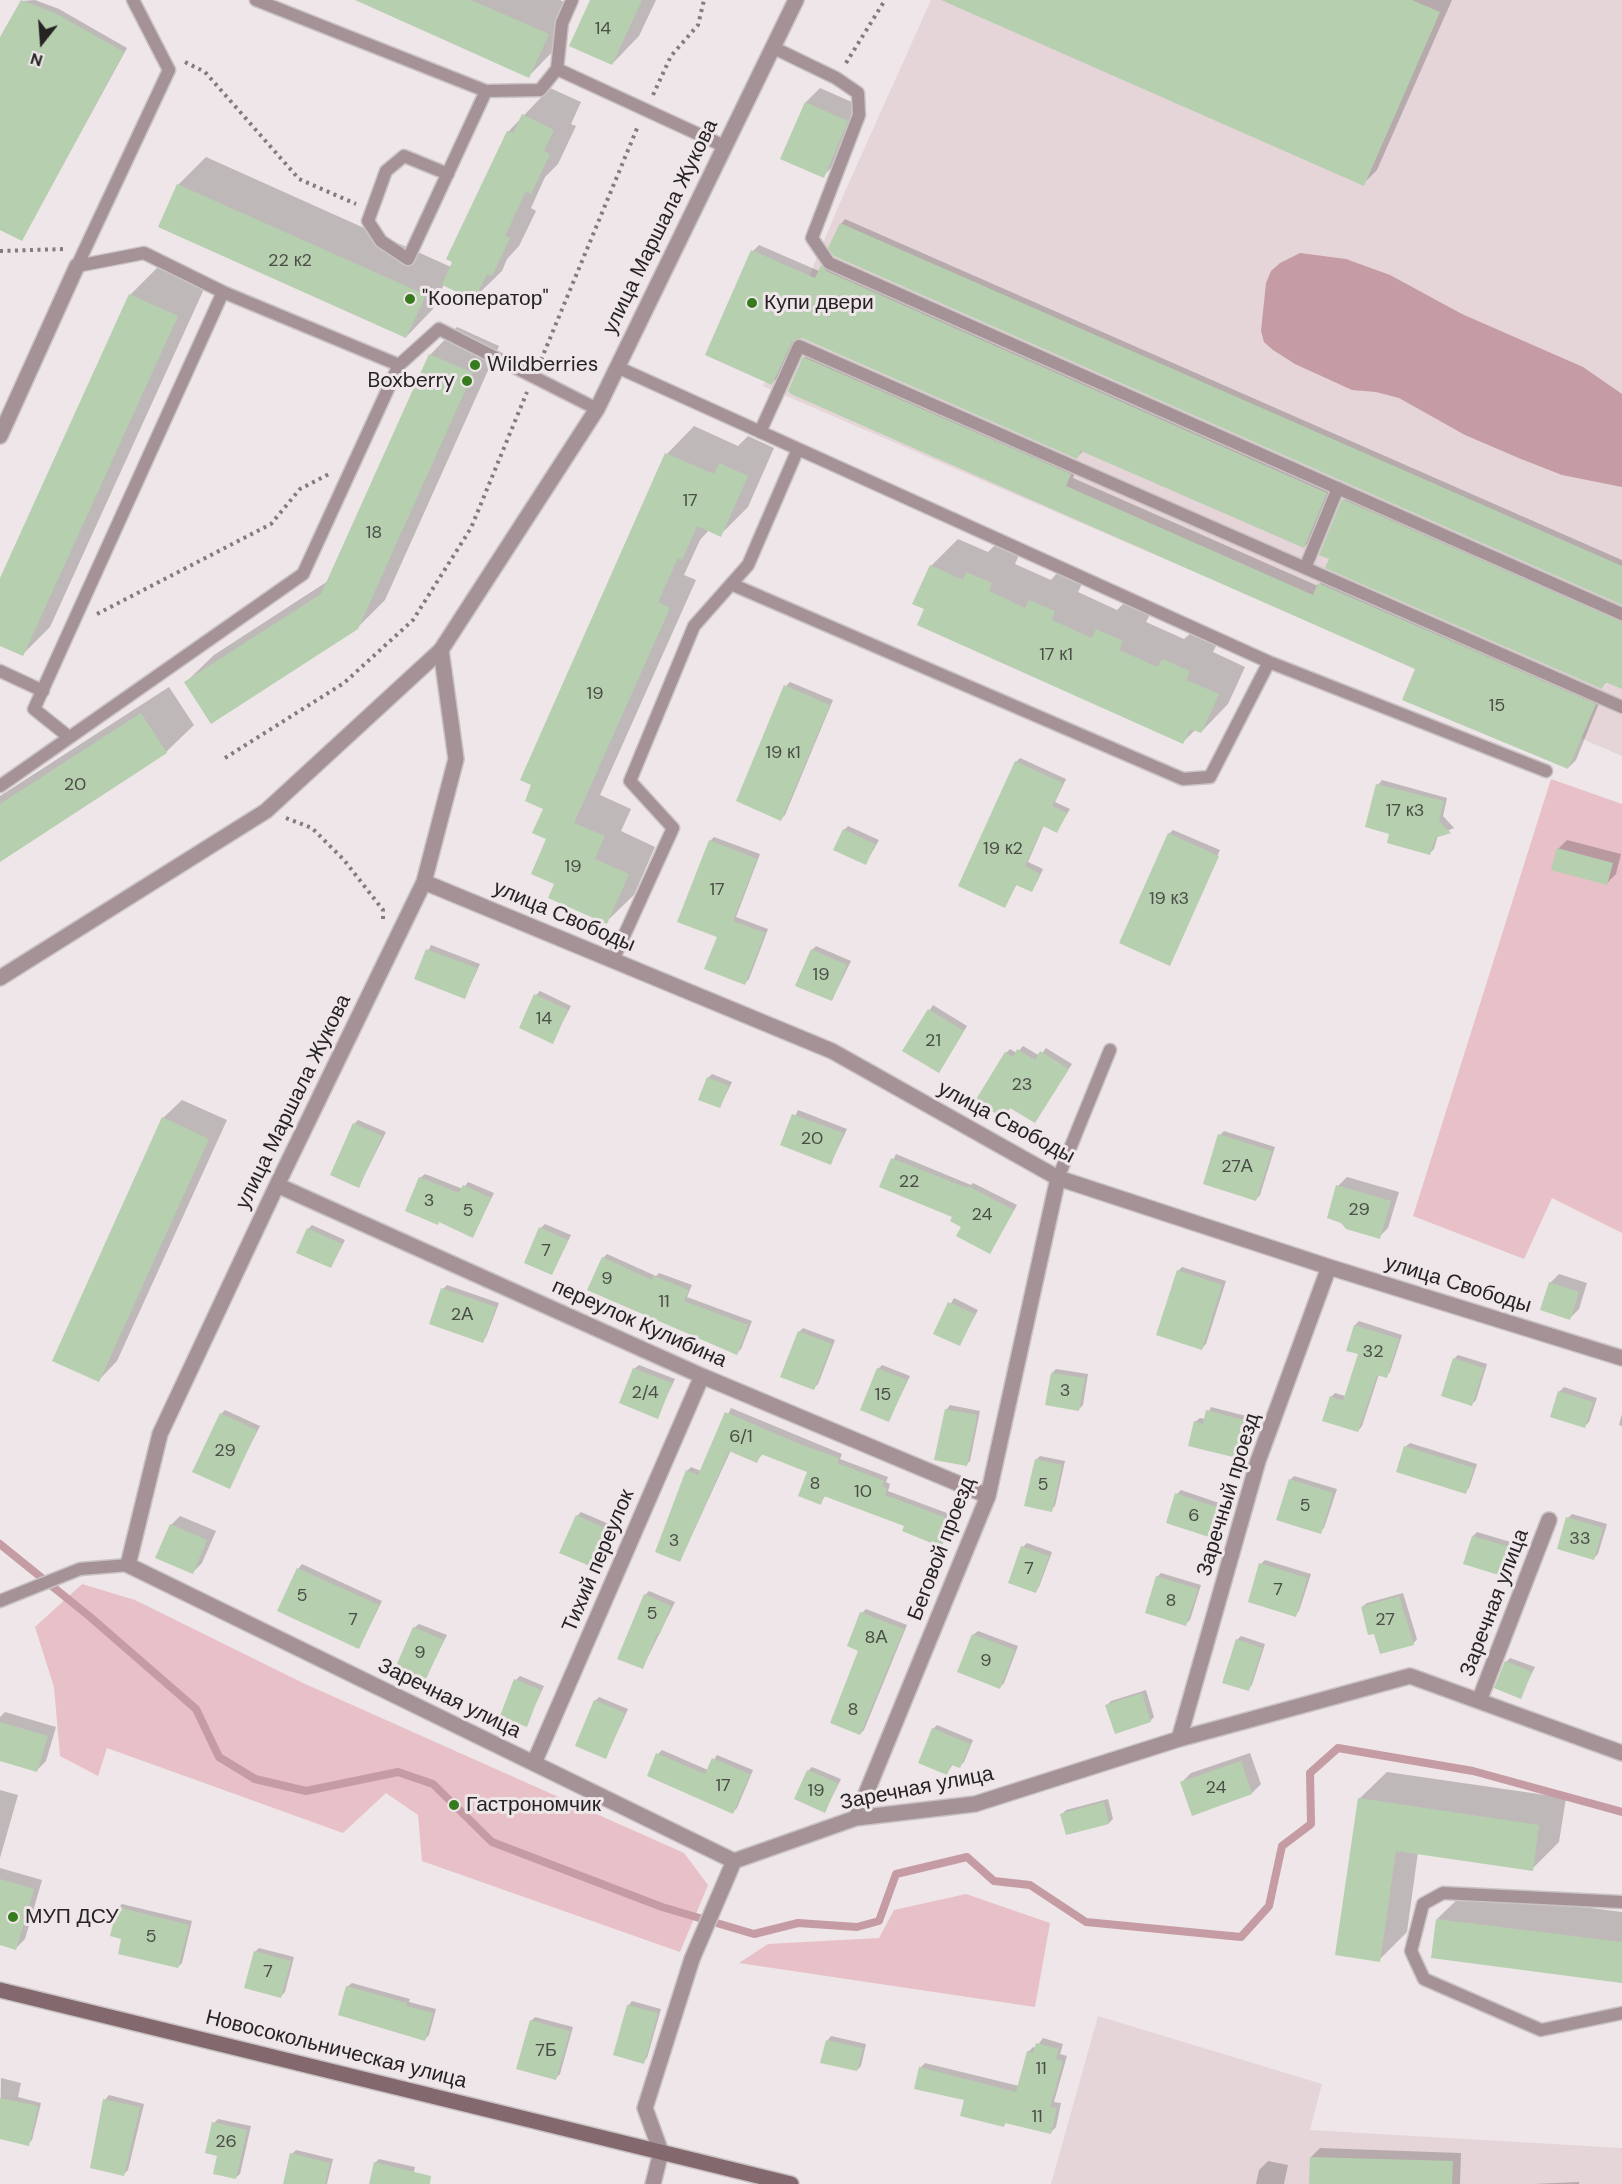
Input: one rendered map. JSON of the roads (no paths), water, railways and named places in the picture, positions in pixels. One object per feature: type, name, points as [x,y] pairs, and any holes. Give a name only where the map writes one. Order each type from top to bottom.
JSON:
[{"type":"main road","name":"Новосокольническая улица","points":[[0,1990],[785,2183]]},
{"type":"street","name":"улица Маршала Жукова","points":[[0,978],[266,811],[441,650],[597,409],[796,0]]},
{"type":"street","points":[[0,436],[77,266]]},
{"type":"street","name":"улица Маршала Жукова","points":[[128,1565],[160,1434],[277,1185],[424,882],[456,759],[441,650]]},
{"type":"street","name":"улица Свободы","points":[[424,882],[832,1051],[1058,1178],[1329,1267],[1622,1358]]},
{"type":"street","name":"Беговой проезд","points":[[856,1818],[988,1496],[1058,1178]]},
{"type":"street","name":"переулок Кулибина","points":[[277,1185],[702,1376],[988,1496]]},
{"type":"street","name":"Заречный проезд","points":[[1179,1738],[1258,1461],[1329,1267]]},
{"type":"street","name":"Тихий переулок","points":[[534,1764],[702,1376]]},
{"type":"street","name":"Заречная улица","points":[[1479,1701],[1550,1520]]},
{"type":"street","name":"Заречная улица","points":[[128,1565],[734,1861],[856,1818],[975,1804],[1179,1738],[1410,1676],[1622,1753]]},
{"type":"street","points":[[653,2184],[661,2152],[645,2108],[702,1936],[734,1861]]},
{"type":"lane","points":[[77,266],[169,70],[132,0]]},
{"type":"lane","points":[[256,0],[486,91],[540,90],[557,69],[562,23],[572,0]]},
{"type":"lane","points":[[772,47],[836,78],[858,93],[859,115],[813,238],[829,263],[1622,614]]},
{"type":"lane","points":[[557,69],[724,146]]},
{"type":"lane","points":[[448,174],[404,156],[386,171],[368,221],[381,241],[408,259],[448,174],[486,91]]},
{"type":"lane","points":[[77,266],[144,253],[223,292],[399,365]]},
{"type":"lane","points":[[69,737],[34,710],[223,292]]},
{"type":"lane","points":[[0,786],[303,574],[399,365],[439,329],[597,409]]},
{"type":"lane","points":[[760,432],[799,346],[1622,707]]},
{"type":"lane","points":[[617,367],[1269,662],[1546,771]]},
{"type":"lane","points":[[613,960],[673,828],[630,782],[694,626],[748,565],[798,449]]},
{"type":"lane","points":[[1305,568],[1338,488]]},
{"type":"lane","points":[[731,584],[1183,779],[1210,777],[1269,662]]},
{"type":"lane","points":[[0,671],[43,691]]},
{"type":"lane","points":[[1058,1178],[1110,1050]]},
{"type":"lane","points":[[2,1599],[80,1569],[128,1565]]},
{"type":"lane","points":[[1622,1902],[1443,1893],[1422,1904],[1411,1952],[1424,1979],[1541,2030],[1622,2013]]},
{"type":"waterway","points":[[0,1544],[89,1616],[196,1709],[219,1757],[255,1779],[306,1791],[398,1772],[433,1784],[492,1842],[662,1907],[754,1934],[798,1923],[857,1927],[879,1921],[896,1874],[967,1857],[994,1881],[1030,1885],[1086,1922],[1241,1937],[1269,1906],[1282,1846],[1311,1824],[1310,1773],[1338,1748],[1473,1771],[1622,1812]]},
{"type":"place","name":"\"Кооператор\"","points":[[410,299]]},
{"type":"place","name":"Купи двери","points":[[752,303]]},
{"type":"place","name":"Wildberries","points":[[475,365]]},
{"type":"place","name":"Boxberry","points":[[467,381]]},
{"type":"place","name":"Гастрономчик","points":[[454,1805]]},
{"type":"place","name":"МУП ДСУ","points":[[13,1917]]}]
